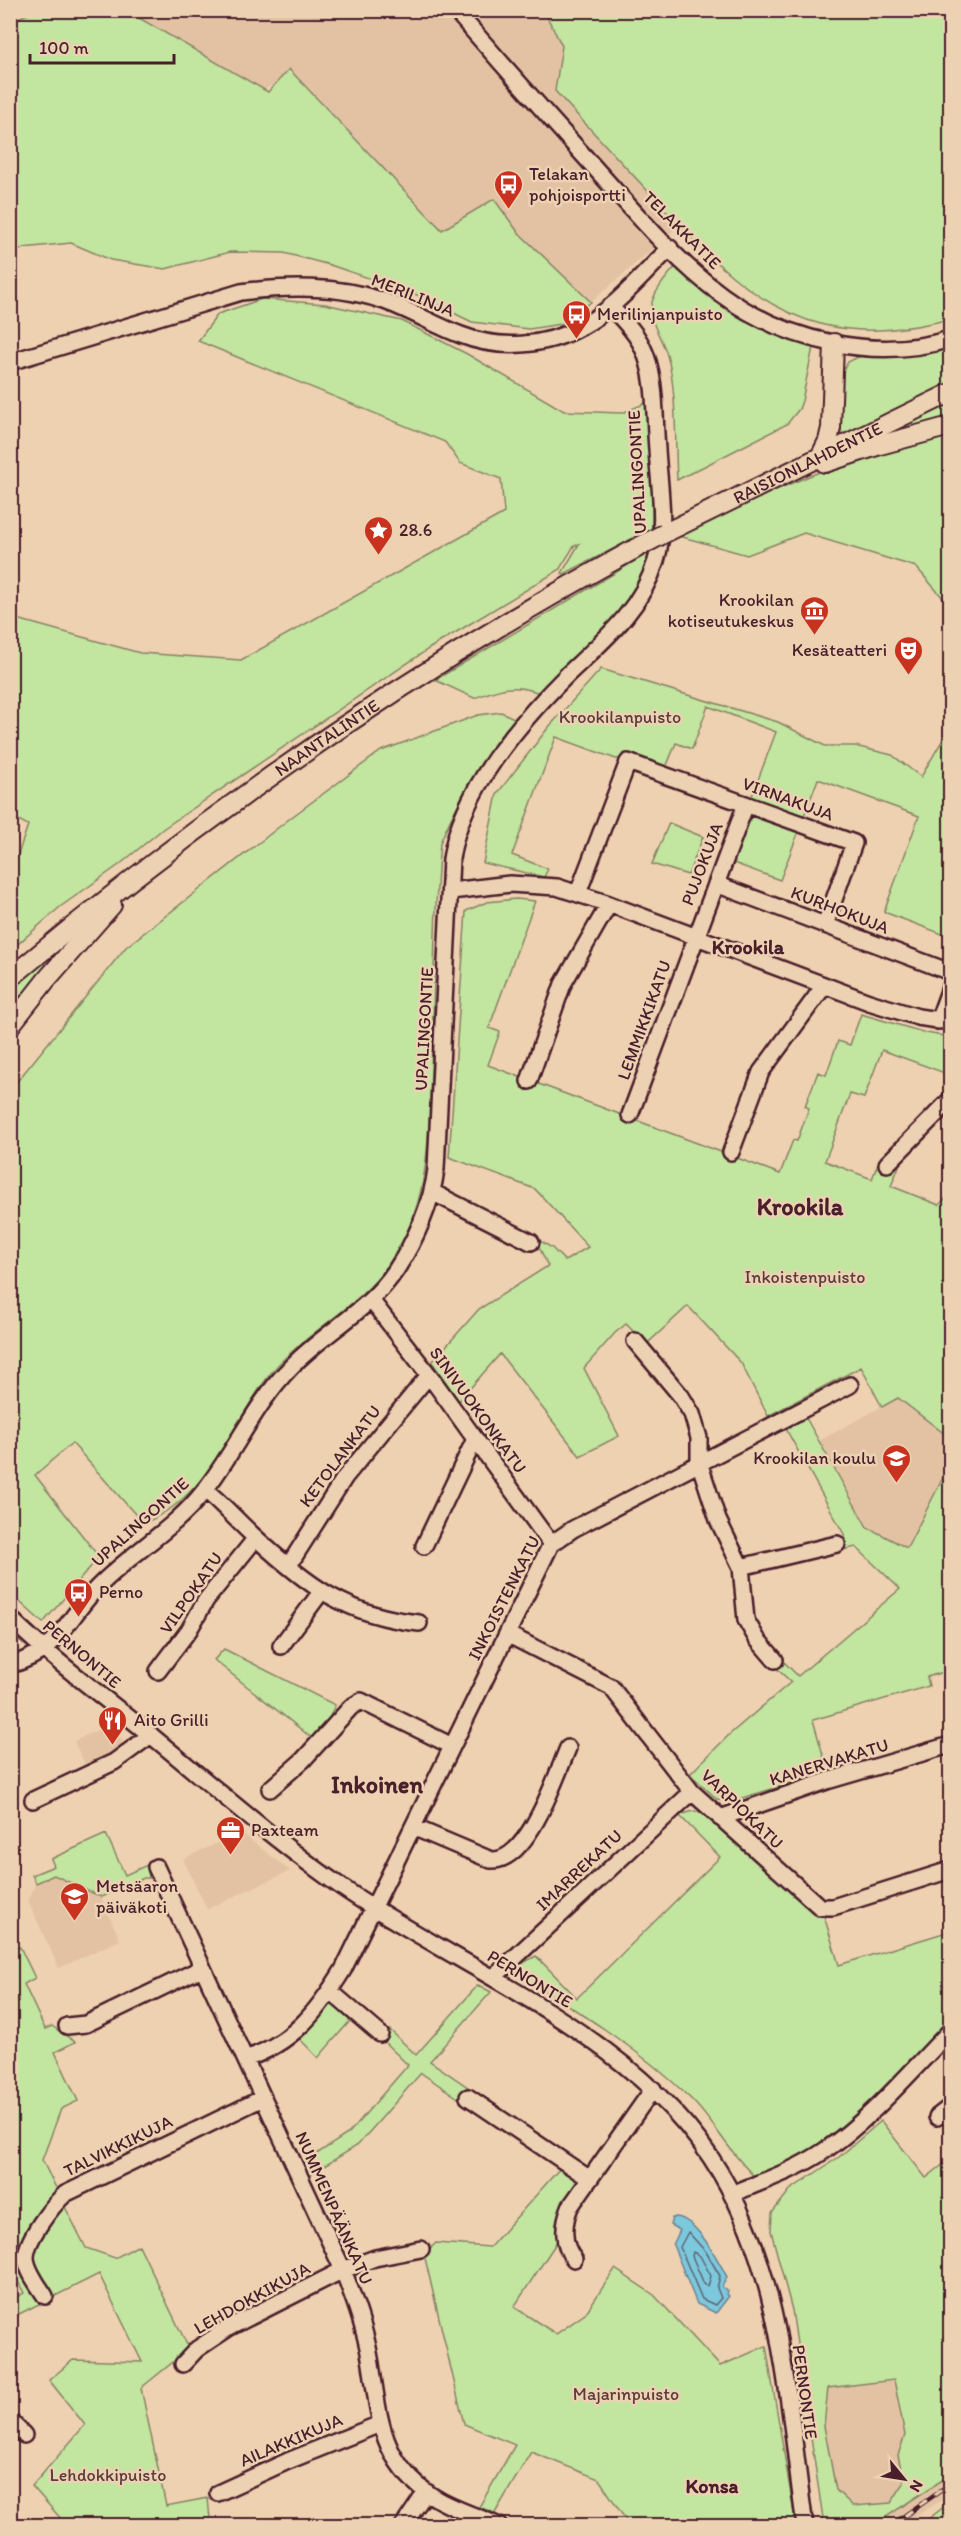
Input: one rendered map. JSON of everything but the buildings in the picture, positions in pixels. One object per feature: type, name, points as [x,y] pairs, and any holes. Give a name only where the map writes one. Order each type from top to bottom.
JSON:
[{"type":"main road","points":[[821,455],[831,428],[834,343]]},
{"type":"main road","name":"RAISIONLAHDENTIE","points":[[665,533],[951,393]]},
{"type":"main road","points":[[753,488],[880,445],[951,426]]},
{"type":"main road","name":"NAANTALINTIE","points":[[10,978],[64,933],[235,801],[367,709],[513,617],[665,533]]},
{"type":"main road","points":[[10,1026],[47,979],[142,872]]},
{"type":"main road","points":[[10,963],[64,933]]},
{"type":"street","name":"TELAKKATIE","points":[[455,10],[670,249],[722,295],[746,311],[812,338],[876,349],[920,346],[951,339]]},
{"type":"street","name":"MERILINJA","points":[[10,362],[241,292],[278,288],[316,288],[360,294],[394,305],[461,335],[504,344],[535,342],[560,336],[580,327],[611,307],[670,249]]},
{"type":"street","name":"UPALINGONTIE","points":[[10,1665],[45,1650],[93,1592],[168,1527],[205,1490],[289,1369],[371,1300],[382,1288],[403,1259],[418,1228],[432,1192],[437,1156],[454,840],[474,792],[539,704],[630,613],[644,592],[660,547],[662,507],[650,368],[636,335],[611,307]]},
{"type":"street","name":"VIRNAKUJA","points":[[579,893],[627,762],[854,843],[825,925]]},
{"type":"street","name":"PUJOKUJA","points":[[696,938],[746,804]]},
{"type":"street","points":[[451,891],[510,884],[534,885],[579,893],[869,1002],[944,1022],[951,988]]},
{"type":"street","name":"KURHOKUJA","points":[[716,884],[951,972]]},
{"type":"street","points":[[529,1081],[563,984],[609,904]]},
{"type":"street","name":"LEMMIKKIKATU","points":[[630,1115],[696,938]]},
{"type":"street","points":[[731,1152],[761,1072],[824,986]]},
{"type":"street","points":[[887,1164],[951,1100]]},
{"type":"street","points":[[432,1192],[531,1242]]},
{"type":"street","name":"SINIVUOKONKATU","points":[[371,1300],[429,1375],[551,1544]]},
{"type":"street","points":[[635,1341],[681,1396],[692,1414],[699,1438],[699,1462],[718,1520],[741,1567],[746,1620],[750,1630],[775,1660]]},
{"type":"street","name":"KETOLANKATU","points":[[289,1565],[345,1477],[429,1375]]},
{"type":"street","name":"INKOISTENKATU","points":[[244,2059],[259,2054],[290,2037],[330,1991],[374,1908],[551,1544],[573,1528],[850,1385]]},
{"type":"street","points":[[424,1546],[475,1439]]},
{"type":"street","points":[[205,1490],[256,1538],[321,1592],[343,1604],[381,1618],[419,1623]]},
{"type":"street","name":"VILPOKATU","points":[[158,1671],[189,1630],[206,1600],[256,1538]]},
{"type":"street","points":[[741,1567],[837,1544]]},
{"type":"street","points":[[281,1646],[321,1592]]},
{"type":"street","name":"PERNONTIE","points":[[10,1618],[45,1650],[251,1819],[327,1877],[583,2036],[652,2089],[693,2132],[732,2194],[756,2249],[769,2295],[778,2340],[805,2526]]},
{"type":"street","name":"VARPIOKATU","points":[[507,1634],[611,1687],[692,1792],[820,1907],[833,1907],[951,1870]]},
{"type":"street","points":[[270,1789],[303,1760],[351,1707],[361,1701],[452,1746]]},
{"type":"street","points":[[33,1800],[114,1762],[151,1735]]},
{"type":"street","points":[[413,1827],[491,1860],[503,1859],[519,1846],[533,1827],[568,1748]]},
{"type":"street","name":"KANERVAKATU","points":[[720,1818],[827,1781],[949,1751]]},
{"type":"street","name":"IMARREKATU","points":[[493,1978],[692,1792]]},
{"type":"street","name":"NUMMENPÄÄNKATU","points":[[156,1867],[343,2270],[364,2333],[380,2424],[398,2464],[426,2492],[499,2526]]},
{"type":"street","points":[[68,2026],[87,2024],[134,1999],[202,1968]]},
{"type":"street","points":[[330,1991],[380,2034]]},
{"type":"street","points":[[732,2194],[802,2164],[830,2147],[951,2031]]},
{"type":"street","points":[[574,2259],[569,2253],[565,2240],[566,2217],[652,2089]]},
{"type":"street","points":[[468,2097],[590,2179]]},
{"type":"street","name":"TALVIKKIKUJA","points":[[45,2296],[28,2266],[26,2257],[34,2237],[56,2202],[65,2194],[263,2098]]},
{"type":"street","points":[[937,2117],[951,2106]]},
{"type":"street","name":"LEHDOKKIKUJA","points":[[183,2364],[197,2349],[230,2327],[343,2270],[375,2258],[421,2249]]},
{"type":"street","points":[[10,2421],[24,2435]]},
{"type":"street","name":"AILAKKIKUJA","points":[[218,2493],[288,2461],[380,2424]]},
{"type":"street","points":[[403,2526],[426,2492]]},
{"type":"shaded area","points":[[128,11],[544,11],[562,46],[555,91],[680,225],[591,302],[518,232],[494,199],[442,231],[290,70],[265,90]]},
{"type":"shaded area","name":"Krookilan koulu","points":[[950,1369],[950,1551],[936,1563],[867,1527],[819,1441]]},
{"type":"shaded area","points":[[106,1726],[121,1738],[123,1745],[118,1750],[85,1765],[74,1741]]},
{"type":"shaded area","points":[[241,1832],[290,1871],[207,1909],[183,1859]]},
{"type":"shaded area","name":"Metsäaron päiväkoti","points":[[54,1875],[101,1897],[120,1940],[59,1968],[28,1901],[36,1883]]},
{"type":"shaded area","points":[[894,2380],[905,2435],[898,2455],[904,2483],[891,2503],[853,2506],[836,2490],[824,2426],[828,2388]]},
{"type":"shaded area","points":[[950,2475],[950,2492],[939,2502],[902,2525],[874,2526]]},
{"type":"green space","points":[[37,10],[127,11],[268,92],[289,69],[442,230],[494,199],[518,232],[591,302],[561,324],[529,329],[472,322],[413,293],[330,265],[284,253],[230,252],[165,269],[111,260],[71,243],[23,248],[11,256],[11,21]]},
{"type":"green space","points":[[544,11],[950,11],[950,319],[887,330],[840,328],[797,316],[771,304],[748,288],[725,270],[684,230],[555,91],[562,46]]},
{"type":"green space","points":[[675,267],[724,305],[756,323],[813,347],[802,401],[799,409],[787,424],[677,480],[674,400],[670,368],[651,313],[652,301],[657,291]]},
{"type":"green space","points":[[262,299],[325,304],[402,321],[467,354],[564,411],[622,413],[646,403],[655,481],[652,490],[652,529],[564,574],[562,573],[579,544],[574,546],[559,570],[430,648],[164,828],[119,865],[60,907],[11,950],[11,875],[28,825],[11,816],[10,617],[140,653],[241,660],[504,513],[501,479],[460,463],[445,442],[198,341],[218,314]]},
{"type":"green space","points":[[950,346],[950,386],[846,434],[838,431],[840,376],[848,362],[864,354],[925,353]]},
{"type":"green space","points":[[950,404],[950,422],[875,439]]},
{"type":"green space","points":[[950,431],[950,606],[916,567],[804,533],[747,555],[679,536],[751,501],[824,470],[902,443]]},
{"type":"green space","points":[[650,552],[644,576],[625,610],[540,693],[522,688],[506,688],[474,698],[435,680]]},
{"type":"green space","name":"Krookilanpuisto","points":[[601,669],[778,722],[825,746],[855,746],[892,755],[921,777],[950,727],[950,937],[884,912],[919,816],[818,779],[802,821],[750,801],[776,732],[708,706],[692,749],[676,743],[665,770],[625,758],[616,759],[556,737],[512,855],[548,869],[544,877],[483,863],[497,794],[548,728]]},
{"type":"green space","points":[[501,712],[516,719],[474,778],[455,810],[440,843],[428,1146],[420,1193],[403,1239],[378,1278],[351,1304],[305,1340],[277,1366],[252,1400],[207,1471],[194,1488],[167,1511],[144,1524],[72,1443],[35,1475],[99,1557],[43,1623],[11,1594],[11,1089],[126,947],[293,816],[381,751],[478,715]]},
{"type":"green space","points":[[747,809],[800,828],[780,880],[728,861]]},
{"type":"green space","points":[[669,823],[703,837],[688,875],[652,864]]},
{"type":"green space","name":"Inkoistenpuisto","points":[[516,899],[535,901],[489,1028],[500,1032],[488,1065],[780,1174],[793,1140],[797,1141],[809,1108],[805,1106],[818,1072],[826,1075],[838,1041],[850,1045],[861,1014],[926,1033],[950,1037],[950,1075],[882,1050],[864,1098],[850,1094],[825,1161],[872,1179],[878,1163],[899,1166],[891,1186],[939,1205],[950,1194],[950,1438],[898,1398],[882,1407],[861,1367],[768,1416],[741,1363],[688,1306],[649,1342],[648,1346],[626,1324],[584,1368],[619,1436],[580,1456],[500,1354],[459,1401],[432,1362],[479,1309],[548,1266],[540,1249],[534,1246],[539,1240],[552,1248],[565,1261],[588,1247],[535,1189],[449,1157],[466,911],[487,902]]},
{"type":"green space","points":[[66,939],[72,946],[11,1017],[11,988]]},
{"type":"green space","points":[[806,1418],[867,1527],[907,1548],[950,1464],[950,1670],[927,1677],[929,1686],[813,1720],[828,1772],[732,1801],[717,1799],[690,1774],[730,1734],[791,1682],[772,1664],[779,1657],[798,1676],[900,1589],[856,1547],[816,1556],[812,1544],[845,1536],[786,1429]]},
{"type":"green space","points":[[224,1649],[335,1705],[328,1721],[313,1739],[214,1660]]},
{"type":"green space","points":[[694,1811],[709,1816],[824,1916],[839,1965],[950,1931],[950,2020],[849,2123],[810,2152],[755,2177],[700,2108],[671,2080],[605,2029],[510,1970],[536,1956],[577,1998],[720,1857],[679,1815]]},
{"type":"green space","points":[[106,1834],[125,1875],[147,1865],[149,1878],[144,1878],[101,1897],[54,1875],[36,1883],[32,1875],[54,1866],[51,1859]]},
{"type":"green space","points":[[20,1947],[35,1978],[24,1984],[45,2029],[52,2026],[75,2042],[55,2052],[78,2101],[61,2109],[42,2160],[57,2190],[25,2236],[10,2250],[10,1951]]},
{"type":"green space","points":[[478,1985],[491,1992],[430,2061],[475,2092],[467,2104],[421,2073],[358,2145],[307,2177],[301,2164],[349,2133],[408,2065],[382,2040],[390,2030],[416,2055]]},
{"type":"green space","points":[[333,2004],[350,2021],[318,2058],[298,2037],[325,2005]]},
{"type":"green space","points":[[881,2121],[926,2178],[950,2159],[950,2475],[874,2525],[824,2525],[792,2310],[771,2231],[772,2213],[790,2190],[839,2157]],"holes":[[[894,2380],[905,2435],[898,2455],[904,2483],[891,2503],[853,2506],[836,2490],[824,2426],[828,2388]]]},
{"type":"green space","name":"Majarinpuisto","points":[[561,2167],[581,2180],[560,2215],[558,2240],[514,2307],[556,2334],[585,2314],[615,2269],[654,2295],[720,2366],[766,2346],[796,2525],[629,2525],[599,2479],[531,2452],[495,2513],[479,2507],[515,2445],[464,2424],[424,2254],[436,2243],[490,2247]]},
{"type":"green space","name":"Lehdokkipuisto","points":[[63,2203],[86,2248],[115,2258],[139,2245],[189,2349],[141,2388],[166,2506],[208,2498],[210,2519],[197,2526],[60,2525],[63,2521],[32,2486],[85,2425],[49,2380],[73,2360],[142,2362],[99,2274],[11,2318],[11,2300],[24,2293],[15,2276]]},
{"type":"green space","points":[[950,2502],[950,2524],[921,2525]]},
{"type":"water","points":[[672,2218],[684,2219],[699,2232],[727,2277],[722,2287],[728,2291],[729,2296],[716,2313],[697,2304],[673,2245],[680,2230],[670,2225]]},
{"type":"railway","points":[[890,2526],[950,2484]]},
{"type":"place","name":"Telakan pohjoisportti","points":[[508,210]]},
{"type":"place","name":"Merilinjanpuisto","points":[[576,340]]},
{"type":"place","name":"28.6","points":[[378,556]]},
{"type":"place","name":"Krookilan kotiseutukeskus","points":[[815,636]]},
{"type":"place","name":"Kesäteatteri","points":[[908,676]]},
{"type":"place","name":"Krookilan koulu","points":[[897,1484]]},
{"type":"place","name":"Perno","points":[[78,1618]]},
{"type":"place","name":"Aito Grilli","points":[[113,1746]]},
{"type":"place","name":"Paxteam","points":[[230,1856]]},
{"type":"place","name":"Metsäaron päiväkoti","points":[[75,1922]]},
{"type":"district","name":"Krookila","points":[[748,947]]},
{"type":"district","name":"Krookila","points":[[800,1207]]},
{"type":"district","name":"Inkoinen","points":[[377,1785]]},
{"type":"district","name":"Konsa","points":[[712,2486]]}]
